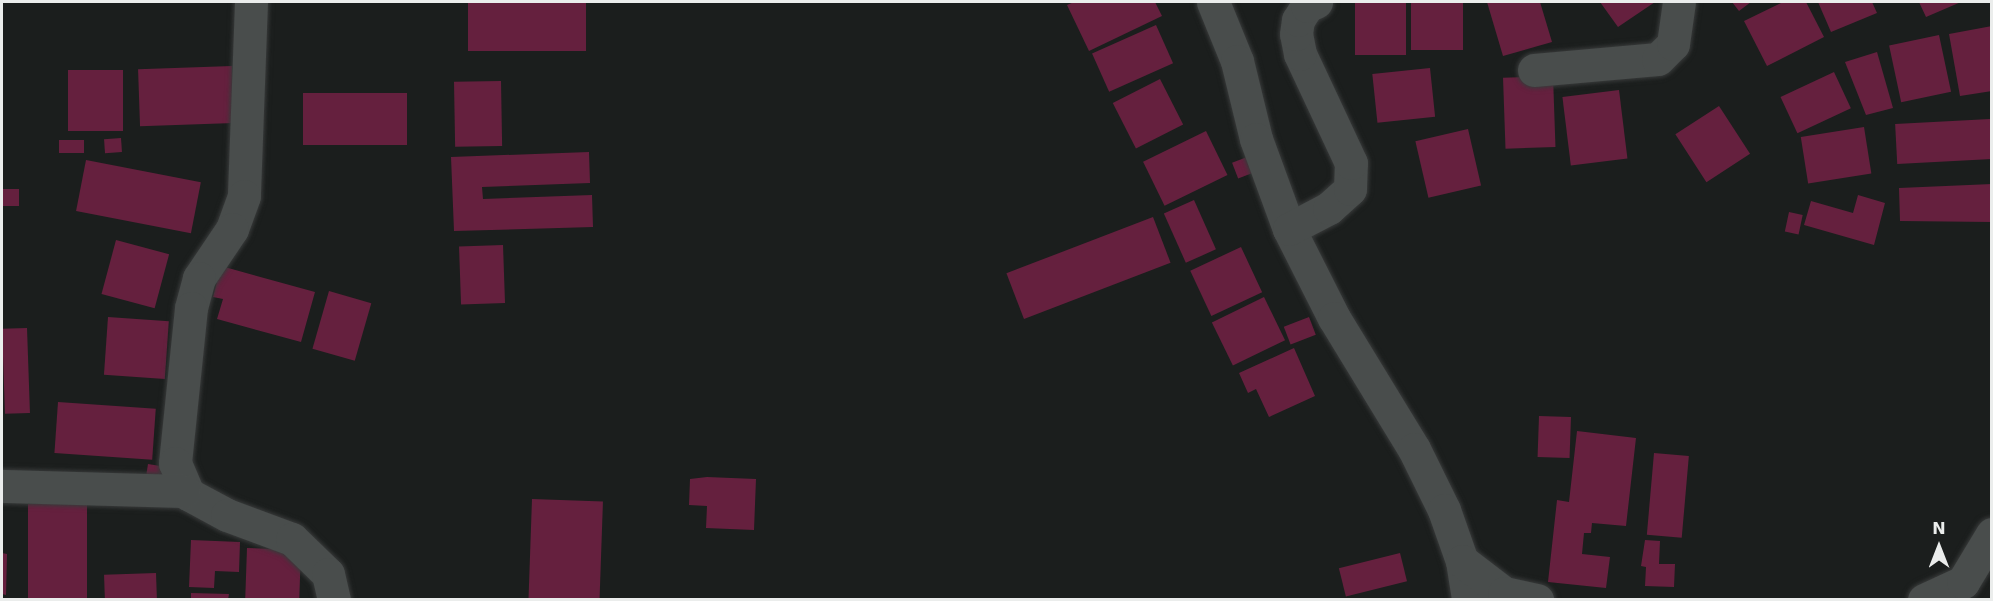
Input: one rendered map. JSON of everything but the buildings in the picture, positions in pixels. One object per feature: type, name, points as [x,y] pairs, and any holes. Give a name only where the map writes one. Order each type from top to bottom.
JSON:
[{"type":"street","points":[[184,491],[175,463],[191,308],[199,278],[232,229],[244,196],[251,2]]},
{"type":"street","points":[[1213,2],[1237,61],[1256,139],[1289,229],[1334,318],[1414,449],[1444,510],[1462,561],[1468,600]]},
{"type":"street","points":[[1289,229],[1329,208],[1350,189],[1351,163],[1300,54],[1296,34],[1298,20],[1307,6],[1316,2]]},
{"type":"street","points":[[1534,70],[1658,59],[1673,44],[1679,2]]},
{"type":"street","points":[[2,486],[184,491],[227,515],[292,539],[328,574],[334,600]]},
{"type":"street","points":[[1924,600],[1962,582],[1992,534]]},
{"type":"street","points":[[1462,561],[1504,593],[1537,600]]}]
